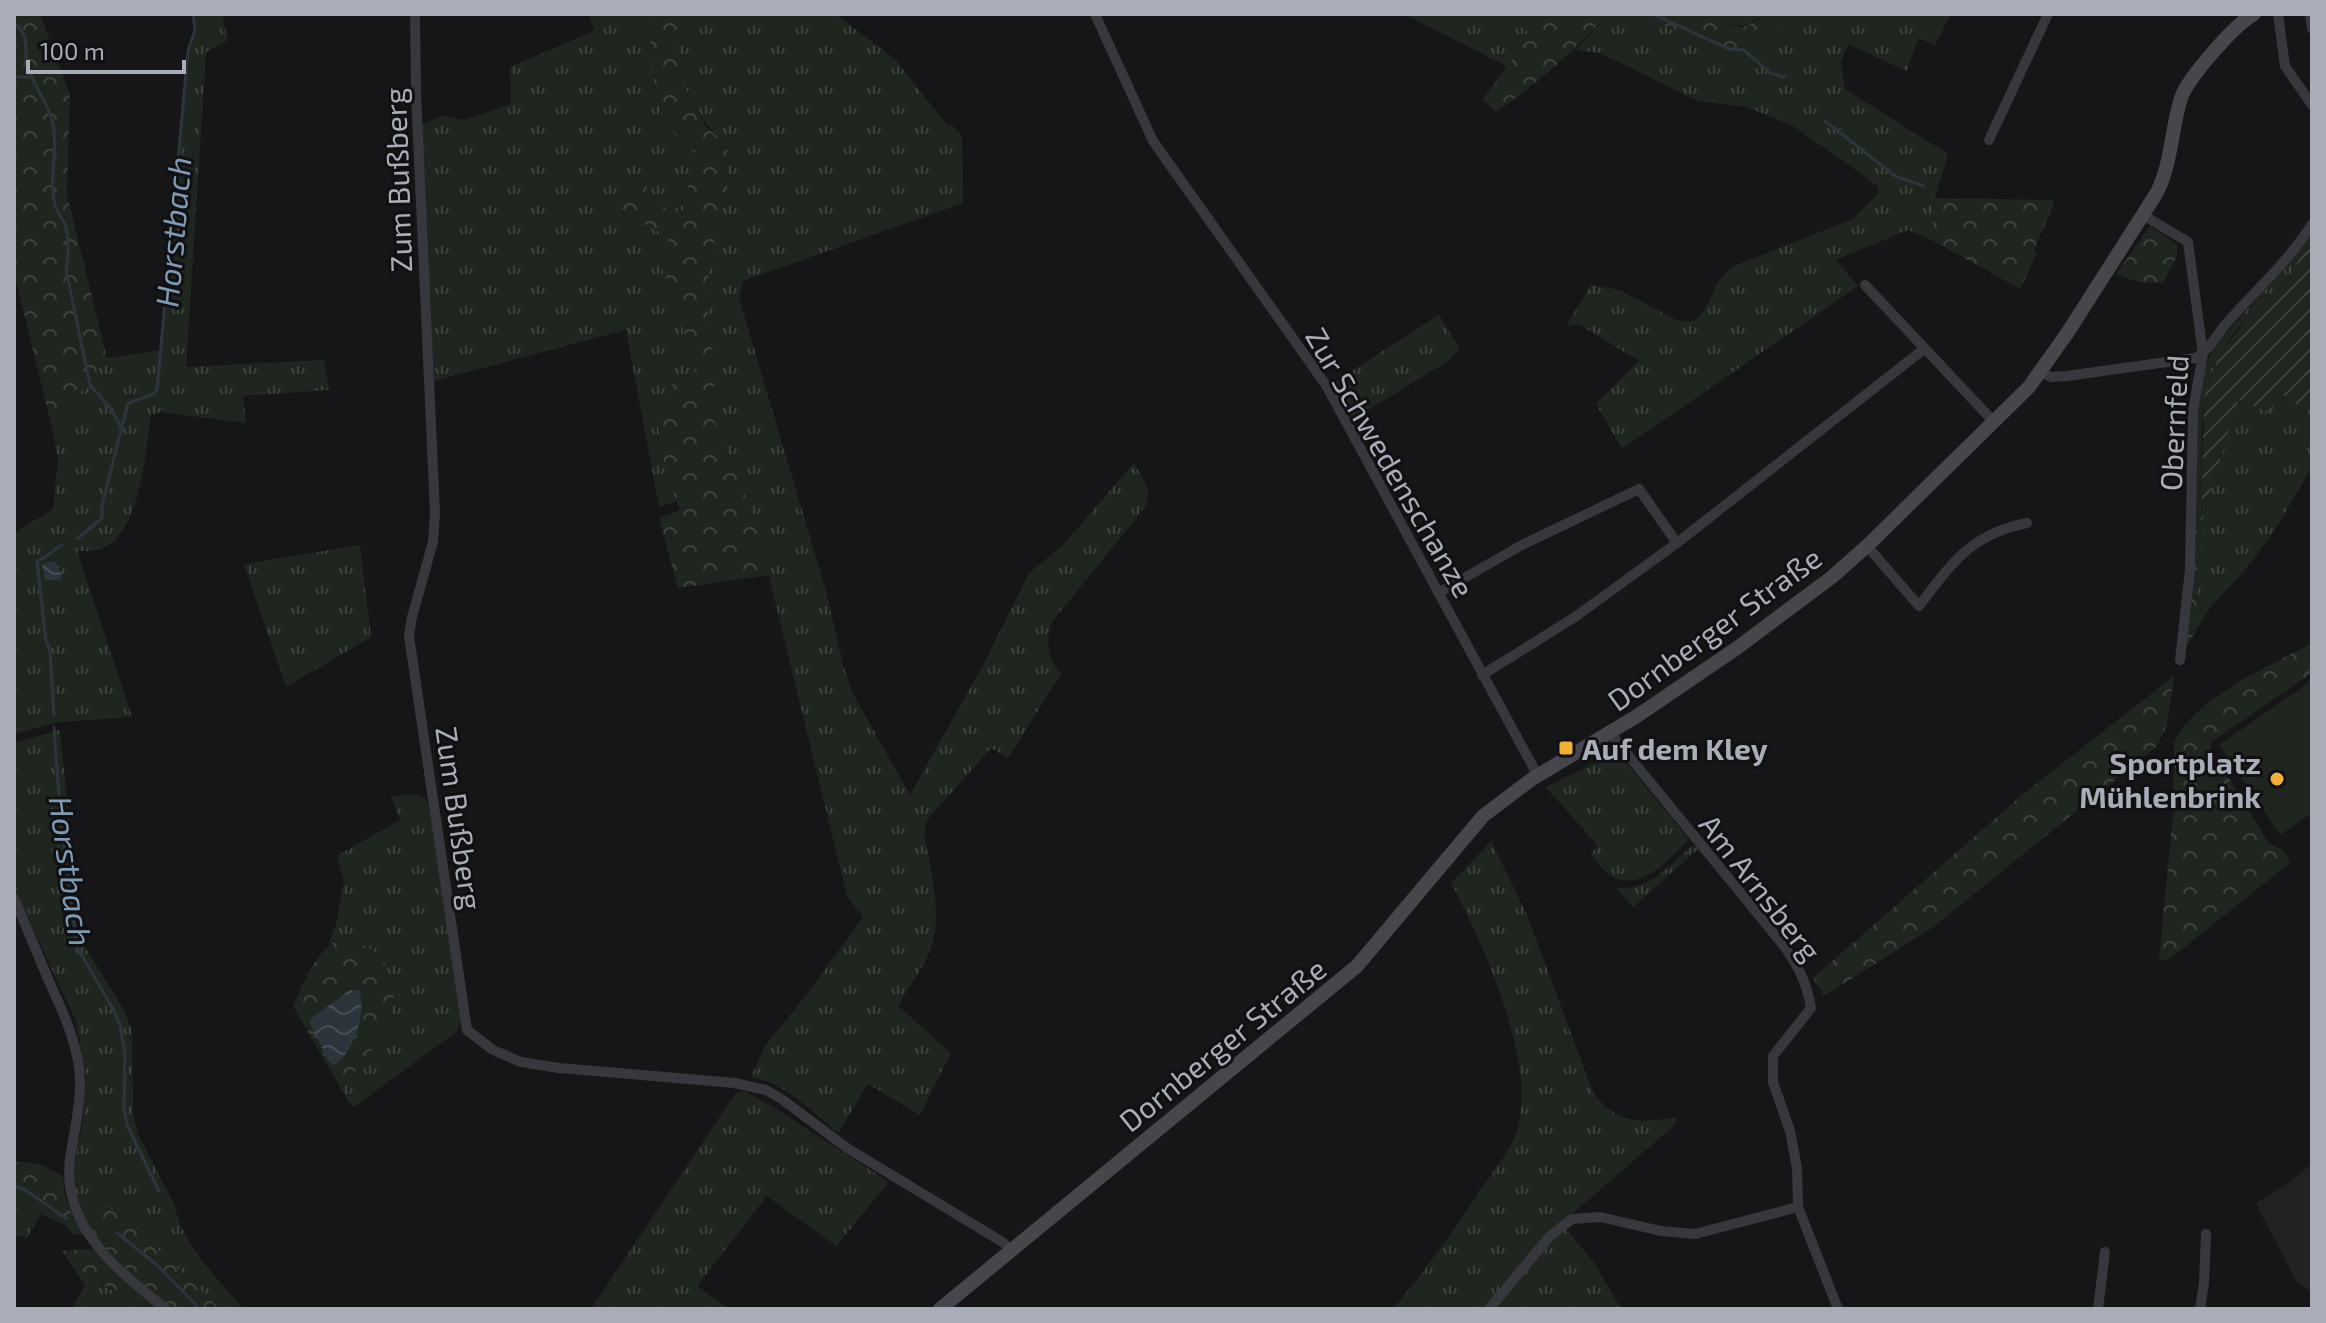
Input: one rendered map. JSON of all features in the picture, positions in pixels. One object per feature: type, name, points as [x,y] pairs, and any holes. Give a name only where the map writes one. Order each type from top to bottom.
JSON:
[{"type":"street","name":"Zum Bußberg","points":[[415,14],[435,513],[433,542],[409,636],[467,1030],[493,1050],[521,1062],[735,1083],[766,1090],[847,1148],[1004,1243],[1010,1250]]},
{"type":"street","name":"Zur Schwedenschanze","points":[[1095,14],[1160,153],[1316,369],[1538,776]]},
{"type":"street","points":[[1989,140],[2048,14]]},
{"type":"street","name":"Dornberger Straße","points":[[940,1309],[1357,966],[1483,816],[1538,776],[1610,733],[1737,648],[1832,577],[1995,423],[2041,373],[2143,215],[2163,178],[2181,100],[2188,84],[2239,25],[2254,14]]},
{"type":"street","points":[[2278,14],[2285,66],[2312,105]]},
{"type":"street","points":[[2310,14],[2312,29]]},
{"type":"street","name":"Obernfeld","points":[[2143,215],[2188,242],[2203,354],[2193,410],[2190,569],[2180,660]]},
{"type":"street","points":[[2041,373],[2052,377],[2067,376],[2195,358],[2203,354],[2224,326],[2294,252],[2312,224]]},
{"type":"street","points":[[1865,285],[1995,423]]},
{"type":"street","points":[[1482,675],[1575,617],[1677,543],[1924,349]]},
{"type":"street","points":[[1438,593],[1522,545],[1639,489],[1677,543]]},
{"type":"street","points":[[1867,546],[1919,606],[1951,566],[1980,539],[2001,528],[2027,523]]},
{"type":"street","name":"Am Arnsberg","points":[[1610,733],[1784,946],[1799,968],[1807,988],[1811,1008],[1773,1056],[1771,1065],[1773,1082],[1790,1131],[1797,1168],[1798,1207],[1838,1309]]},
{"type":"street","points":[[14,898],[71,1033],[78,1058],[79,1110],[68,1188],[76,1214],[93,1240],[136,1285],[166,1309]]},
{"type":"street","points":[[1489,1309],[1550,1236],[1572,1219],[1600,1217],[1661,1231],[1695,1234],[1798,1207]]},
{"type":"street","points":[[2200,1309],[2206,1234]]},
{"type":"street","points":[[2098,1309],[2105,1252]]},
{"type":"shaded area","points":[[2312,1163],[2312,1293],[2296,1281],[2256,1203],[2288,1184]]},
{"type":"green space","points":[[14,14],[40,14],[70,95],[67,195],[107,358],[52,428],[14,272]]},
{"type":"green space","points":[[192,14],[222,14],[228,40],[206,52],[186,367],[324,360],[329,390],[243,396],[246,423],[160,412],[151,415],[139,490],[125,526],[115,540],[102,549],[77,551],[132,717],[59,722],[14,734],[14,534],[53,509],[58,458],[52,428],[107,358],[160,350],[188,44],[195,31]]},
{"type":"green space","points":[[589,14],[651,14],[652,69],[662,111],[673,133],[702,159],[686,191],[683,210],[675,213],[664,207],[639,177],[621,213],[661,232],[674,246],[674,254],[663,273],[673,291],[674,304],[697,366],[693,373],[670,386],[666,473],[677,501],[659,507],[626,330],[434,381],[422,125],[441,116],[465,120],[511,104],[510,67],[594,31]]},
{"type":"green space","points":[[651,14],[699,14],[678,44],[678,63],[687,93],[706,127],[722,140],[728,151],[727,194],[713,222],[717,253],[708,275],[706,342],[720,361],[709,408],[755,519],[769,575],[678,588],[659,518],[680,510],[666,473],[656,416],[671,412],[670,386],[693,373],[697,366],[673,304],[673,291],[663,273],[663,266],[674,254],[674,246],[660,232],[626,216],[619,207],[631,175],[643,182],[668,209],[675,213],[683,210],[686,191],[699,171],[702,158],[673,133],[662,111],[652,69]]},
{"type":"green space","points":[[699,14],[835,14],[895,59],[947,125],[952,125],[962,136],[963,203],[743,281],[739,298],[826,591],[852,692],[910,795],[983,665],[1029,573],[1062,546],[1134,463],[1144,479],[1148,495],[1145,507],[1052,622],[1048,636],[1049,650],[1061,674],[1008,758],[991,748],[927,820],[924,832],[936,907],[934,937],[927,958],[898,1006],[951,1053],[920,1115],[868,1084],[838,1133],[787,1091],[751,1077],[765,1046],[863,917],[847,896],[755,519],[709,408],[706,342],[708,275],[717,253],[713,222],[727,194],[722,140],[697,110],[679,71],[679,42]]},
{"type":"green space","points":[[1404,14],[1499,14],[1531,33],[1508,67]]},
{"type":"green space","points":[[1499,14],[1608,14],[1555,66],[1496,112],[1483,99],[1531,33]]},
{"type":"green space","points":[[1608,14],[1634,14],[1743,59],[1776,30],[1780,14],[1951,14],[1935,45],[1918,38],[1907,71],[1848,44],[1841,63],[1845,89],[1948,154],[1935,198],[1932,240],[1908,230],[1836,260],[1858,286],[1622,449],[1596,404],[1639,361],[1579,324],[1566,326],[1591,285],[1620,290],[1676,320],[1693,322],[1705,308],[1720,279],[1736,265],[1853,219],[1878,194],[1878,187],[1793,126],[1747,107],[1698,101],[1600,53],[1576,50]]},
{"type":"green space","points":[[1634,14],[1708,14],[1730,25],[1743,27],[1755,22],[1761,14],[1780,14],[1776,30],[1743,59]]},
{"type":"green space","points":[[1708,14],[1761,14],[1748,24],[1736,25]]},
{"type":"green space","points":[[1935,198],[2052,200],[2054,205],[2033,251],[2037,253],[2020,289],[1932,240]]},
{"type":"green space","points":[[2150,226],[2177,245],[2177,256],[2163,283],[2138,282],[2116,274]]},
{"type":"green space","points":[[2312,230],[2310,245],[2303,259],[2228,342],[2212,373],[2202,419],[2196,419],[2202,374],[2215,345],[2285,268]]},
{"type":"green space","points":[[2312,238],[2312,404],[2308,412],[2280,393],[2270,413],[2238,399],[2201,525],[2204,398],[2219,356],[2253,310],[2287,280]]},
{"type":"green space","points":[[1439,315],[1460,349],[1445,363],[1351,420],[1333,383]]},
{"type":"green space","points":[[2280,393],[2308,411],[2312,404],[2312,467],[2275,530],[2251,563],[2209,609],[2195,633],[2201,525],[2238,399]]},
{"type":"green space","points":[[2196,419],[2202,419],[2201,525],[2195,633],[2187,646],[2194,569]]},
{"type":"green space","points":[[360,545],[371,637],[286,687],[244,564]]},
{"type":"green space","points":[[2312,643],[2312,673],[2210,743],[2268,842],[2283,850],[2290,863],[2171,958],[2164,961],[2159,959],[2173,815],[2174,743],[2184,726],[2216,697]]},
{"type":"green space","points":[[2174,676],[2167,725],[2157,746],[1932,928],[1824,996],[1813,978],[2022,795]]},
{"type":"green space","name":"Sportplatz Mühlenbrink","points":[[2312,680],[2312,813],[2280,835],[2219,745]]},
{"type":"green space","points":[[60,730],[82,942],[124,1010],[132,1031],[133,1113],[138,1134],[193,1247],[244,1309],[220,1309],[117,1211],[76,1198],[71,1183],[83,1119],[86,1076],[76,1021],[14,888],[14,743]]},
{"type":"green space","points":[[1613,754],[1621,757],[1689,839],[1655,870],[1635,880],[1613,877],[1604,870],[1591,854],[1598,846],[1546,787]]},
{"type":"green space","points":[[414,794],[424,798],[429,805],[461,1022],[455,1033],[355,1106],[350,1105],[341,1089],[381,1036],[340,938],[328,944],[336,925],[344,881],[337,856],[400,820],[391,797]]},
{"type":"green space","points":[[1491,841],[1527,915],[1593,1092],[1611,1111],[1630,1119],[1677,1117],[1675,1125],[1544,1238],[1488,1309],[1393,1309],[1498,1165],[1518,1128],[1522,1100],[1513,1036],[1491,969],[1451,883]]},
{"type":"green space","points":[[1693,845],[1698,849],[1633,907],[1616,888],[1638,886],[1649,881]]},
{"type":"green space","points":[[340,938],[365,946],[377,954],[390,976],[393,992],[388,1022],[380,1037],[341,1089],[293,1006],[317,959]]},
{"type":"green space","points":[[744,1091],[889,1182],[836,1246],[767,1196],[697,1286],[729,1309],[591,1309],[735,1094]]},
{"type":"green space","points":[[14,1161],[40,1164],[63,1176],[69,1208],[87,1235],[72,1234],[65,1225],[41,1214],[34,1202],[14,1191]]},
{"type":"green space","points":[[14,1191],[34,1202],[41,1214],[27,1238],[14,1235]]},
{"type":"green space","points":[[76,1198],[117,1211],[220,1309],[170,1309],[138,1282],[98,1240],[81,1214]]},
{"type":"green space","points":[[1566,1229],[1595,1264],[1621,1309],[1493,1309],[1550,1242]]},
{"type":"green space","points":[[62,1251],[100,1251],[163,1309],[153,1308],[105,1286],[85,1285]]},
{"type":"green space","points":[[93,1283],[119,1292],[151,1309],[72,1309],[85,1285]]},
{"type":"water","points":[[55,561],[63,577],[45,580],[42,564]]},
{"type":"water","points":[[350,990],[359,990],[360,1020],[353,1042],[334,1065],[329,1062],[310,1023],[312,1018]]},
{"type":"waterway","name":"Horstbach","points":[[77,539],[102,518],[102,505],[128,403],[152,395],[157,390],[188,51],[195,30],[193,14]]},
{"type":"waterway","points":[[1653,14],[1729,49],[1744,50],[1770,73],[1785,77]]},
{"type":"waterway","name":"Horstbach","points":[[14,22],[24,36],[29,71],[52,122],[55,140],[53,196],[66,227],[66,270],[90,385],[111,409],[123,431]]},
{"type":"waterway","name":"Horstbach","points":[[14,77],[33,77]]},
{"type":"waterway","points":[[1825,121],[1895,176],[1924,186]]},
{"type":"waterway","name":"Horstbach","points":[[54,716],[50,651],[46,641],[37,561],[62,545]]},
{"type":"waterway","name":"Horstbach","points":[[54,727],[61,824],[77,947],[120,1025],[125,1053],[124,1109],[127,1125],[159,1191]]},
{"type":"waterway","points":[[14,1186],[24,1189],[67,1219]]},
{"type":"waterway","points":[[117,1233],[156,1264],[200,1309]]},
{"type":"place","name":"Auf dem Kley","points":[[1566,748]]},
{"type":"place","name":"Sportplatz Mühlenbrink","points":[[2277,779]]}]
